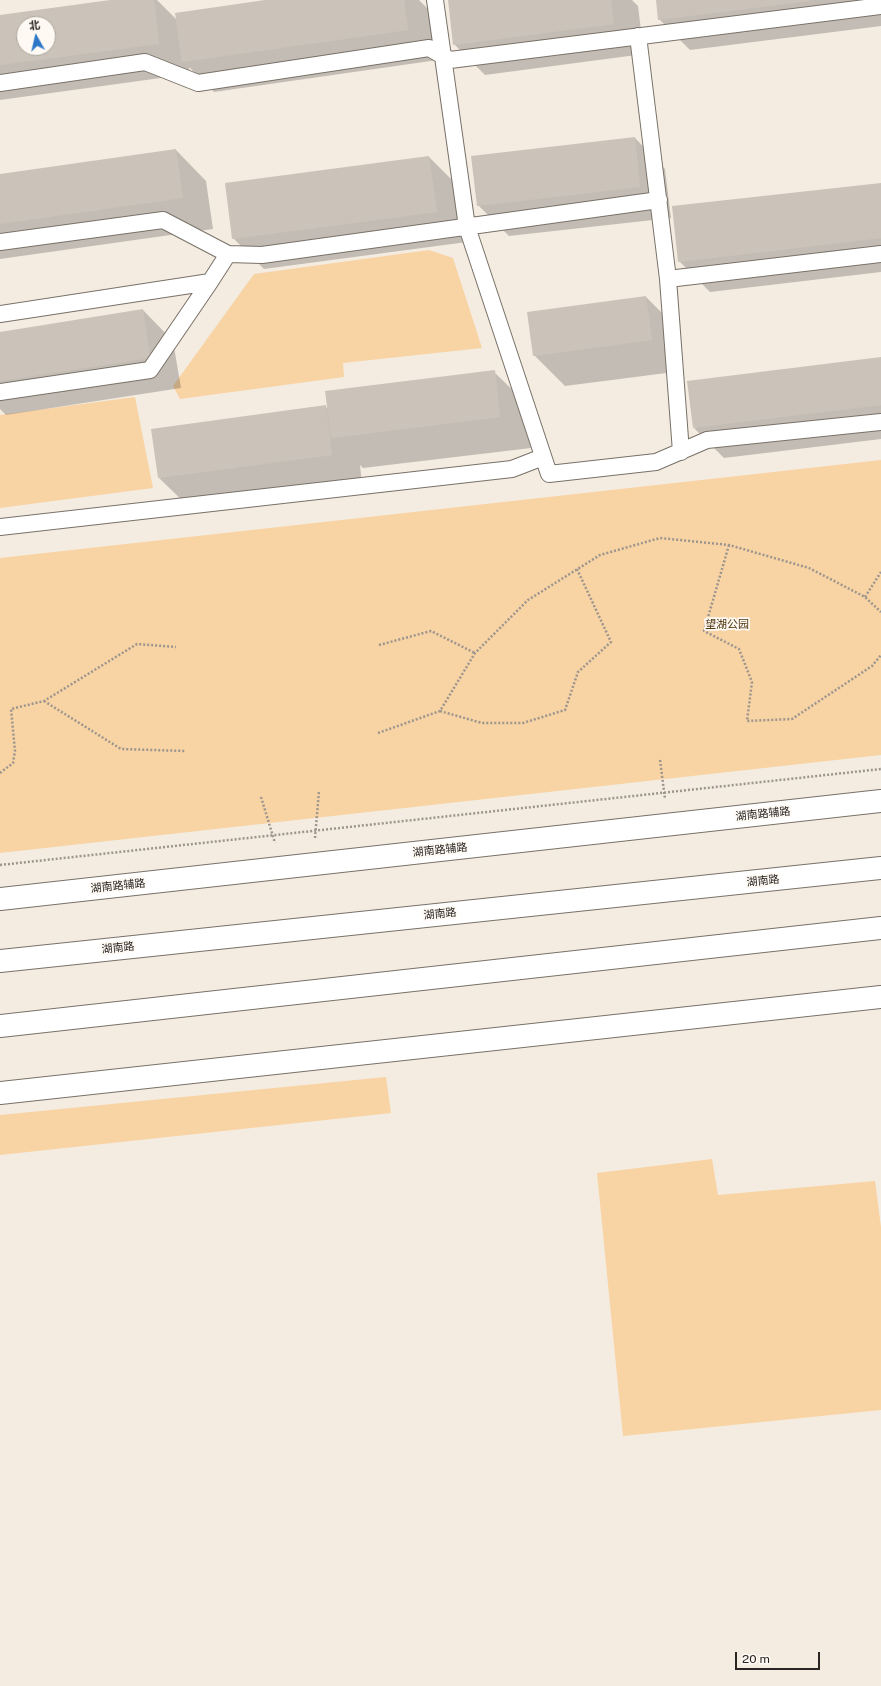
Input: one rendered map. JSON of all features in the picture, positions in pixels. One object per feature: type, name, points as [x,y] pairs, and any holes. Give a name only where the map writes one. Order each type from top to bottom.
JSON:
[{"type":"street","name":"湖南路辅路","points":[[0,899],[881,801]]},
{"type":"street","name":"湖南路","points":[[0,961],[881,868]]},
{"type":"street","points":[[0,1026],[881,928]]},
{"type":"street","points":[[0,1093],[881,997]]},
{"type":"lane","points":[[435,0],[467,227],[549,474],[656,462],[707,440],[881,422]]},
{"type":"lane","points":[[0,83],[145,62],[198,83],[429,48],[450,60],[881,6]]},
{"type":"lane","points":[[638,36],[668,279],[681,452]]},
{"type":"lane","points":[[0,242],[163,220],[228,254],[262,255],[659,200]]},
{"type":"lane","points":[[0,392],[150,370],[228,254]]},
{"type":"lane","points":[[668,279],[881,254]]},
{"type":"lane","points":[[0,314],[210,282]]},
{"type":"lane","points":[[0,527],[512,469],[543,457]]},
{"type":"path","points":[[440,711],[475,652],[528,600],[600,555],[660,538],[729,545],[809,568],[865,597],[881,612]]},
{"type":"path","points":[[729,545],[704,631],[739,649],[752,682],[746,721],[792,719],[872,666],[881,655]]},
{"type":"path","points":[[378,733],[440,711],[482,723],[524,723],[565,710],[578,672],[611,642],[577,569]]},
{"type":"path","points":[[865,597],[881,572]]},
{"type":"path","points":[[379,645],[432,631],[475,652]]},
{"type":"path","points":[[0,773],[13,763],[15,751],[11,709],[44,701],[137,644],[176,647]]},
{"type":"path","points":[[44,701],[121,749],[186,751]]},
{"type":"path","points":[[660,760],[668,825]]},
{"type":"path","points":[[0,865],[316,832],[881,769]]},
{"type":"path","points":[[313,864],[319,791]]},
{"type":"path","points":[[261,797],[282,868]]},
{"type":"green space","points":[[429,250],[453,258],[482,348],[343,363],[344,377],[180,399],[173,386],[254,274]]},
{"type":"green space","points":[[135,397],[153,488],[0,508],[0,415]]},
{"type":"green space","name":"望湖公园","points":[[881,460],[881,755],[0,853],[0,558]]},
{"type":"green space","points":[[386,1077],[391,1113],[0,1155],[0,1115]]},
{"type":"green space","points":[[712,1159],[718,1195],[875,1181],[881,1227],[881,1410],[623,1436],[597,1173]]},
{"type":"building","points":[[110,0],[154,0],[159,44],[0,65],[0,15]]},
{"type":"building","points":[[265,0],[404,0],[408,30],[182,62],[175,13]]},
{"type":"building","points":[[448,0],[611,0],[614,24],[453,45]]},
{"type":"building","points":[[656,0],[809,0],[809,1],[658,20]]},
{"type":"building","points":[[635,137],[640,187],[477,206],[471,156]]},
{"type":"building","points":[[176,149],[183,198],[0,224],[0,174]]},
{"type":"building","points":[[429,156],[437,212],[232,239],[225,183]]},
{"type":"building","points":[[881,183],[881,238],[678,262],[672,206]]},
{"type":"building","points":[[646,296],[652,340],[533,356],[527,312]]},
{"type":"building","points":[[143,309],[150,358],[0,381],[0,332]]},
{"type":"building","points":[[881,357],[881,405],[693,428],[687,381]]},
{"type":"building","points":[[495,370],[500,417],[331,438],[325,391]]},
{"type":"building","points":[[326,405],[332,455],[158,478],[151,429]]}]
